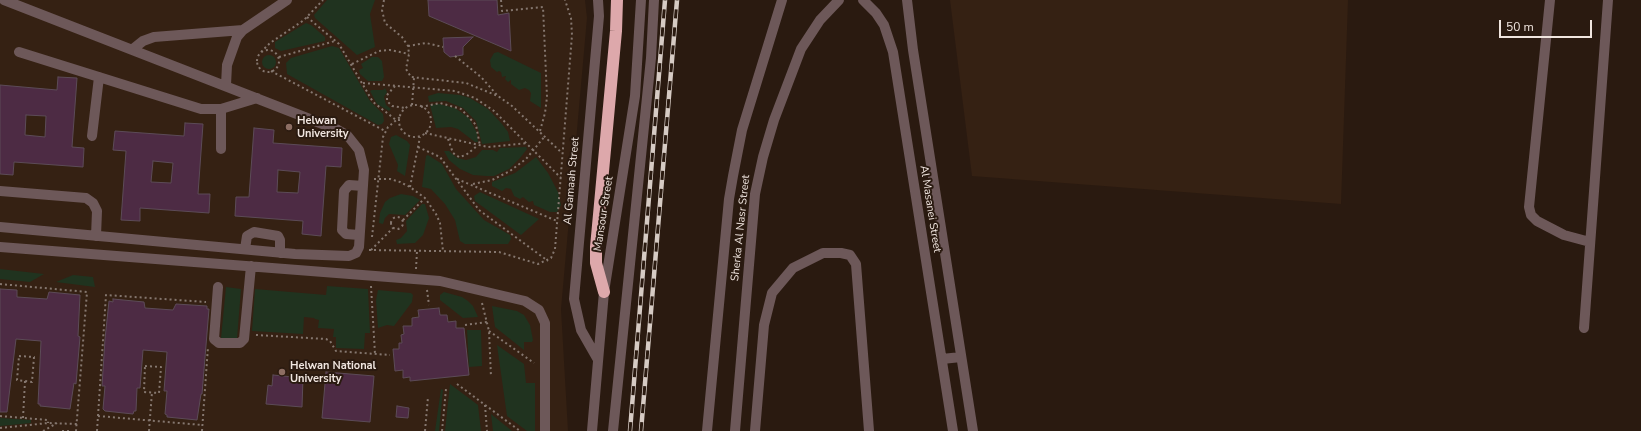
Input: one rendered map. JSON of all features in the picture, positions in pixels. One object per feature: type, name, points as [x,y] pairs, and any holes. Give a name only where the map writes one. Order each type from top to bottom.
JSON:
[{"type":"highway","points":[[604,292],[596,263],[596,247],[616,31],[617,0]]},
{"type":"street","points":[[0,227],[280,252],[350,256],[358,250],[364,183],[364,170],[361,155],[354,142],[347,135],[338,130],[4,0]]},
{"type":"street","points":[[226,86],[229,56],[243,30],[287,0]]},
{"type":"street","name":"Al Gamaah Street","points":[[597,358],[581,330],[574,299],[599,16],[598,0]]},
{"type":"street","name":"Mansour Street","points":[[592,431],[597,358],[604,292],[635,96],[641,0]]},
{"type":"street","points":[[613,431],[651,65],[654,0]]},
{"type":"street","name":"Sherka Al Nasr Street","points":[[708,431],[729,199],[737,152],[744,123],[782,0]]},
{"type":"street","name":"Sherka Al Nasr Street","points":[[734,431],[755,194],[763,157],[774,120],[801,49],[820,20],[839,0]]},
{"type":"street","name":"Al Masanei Street","points":[[863,0],[876,13],[890,38],[953,431]]},
{"type":"street","name":"Al Masanei Street","points":[[907,0],[913,50],[973,431]]},
{"type":"street","points":[[1550,0],[1529,207],[1531,215],[1537,221],[1564,235],[1590,242]]},
{"type":"street","points":[[1584,328],[1608,0]]},
{"type":"street","points":[[133,49],[143,41],[154,37],[243,30]]},
{"type":"street","points":[[19,52],[193,107],[221,109],[257,98]]},
{"type":"street","points":[[92,136],[99,77]]},
{"type":"street","points":[[221,109],[221,150]]},
{"type":"street","points":[[360,235],[346,234],[342,230],[344,191],[349,185],[364,183]]},
{"type":"street","points":[[0,191],[86,198],[93,203],[97,211],[96,236]]},
{"type":"street","points":[[245,249],[248,234],[252,232],[278,236],[280,240],[280,252]]},
{"type":"street","points":[[0,247],[416,279],[453,283],[525,301],[539,310],[545,323],[545,431]]},
{"type":"street","points":[[755,431],[764,325],[772,293],[793,268],[822,253],[841,253],[850,255],[856,264],[869,431]]},
{"type":"street","points":[[218,287],[214,337],[216,341],[220,343],[240,343],[243,341],[244,334],[251,266]]},
{"type":"street","points":[[942,359],[961,357]]},
{"type":"path","points":[[323,0],[306,17],[270,43],[261,52],[257,60],[258,64],[263,70],[271,71],[385,131]]},
{"type":"path","points":[[384,0],[382,10],[385,23],[402,37],[408,46],[409,54],[406,69],[408,75],[414,78],[466,83],[498,96]]},
{"type":"path","points":[[501,0],[502,11],[543,7],[547,97],[545,113],[539,131]]},
{"type":"path","points":[[358,250],[499,252],[515,256],[533,264],[548,261],[555,249],[572,26],[569,10],[565,0]]},
{"type":"path","points":[[306,17],[336,41],[352,64],[373,102],[396,120]]},
{"type":"path","points":[[279,57],[336,41]]},
{"type":"path","points":[[408,46],[426,43],[444,47]]},
{"type":"path","points":[[261,52],[269,50],[277,54],[279,57]]},
{"type":"path","points":[[352,64],[379,51],[390,50],[409,54]]},
{"type":"path","points":[[455,56],[481,77],[498,96],[512,106],[562,153]]},
{"type":"path","points":[[271,71],[278,66],[279,57]]},
{"type":"path","points":[[412,105],[414,78]]},
{"type":"path","points":[[363,83],[455,92],[475,98],[494,111],[534,149],[561,178]]},
{"type":"path","points":[[395,86],[387,95],[387,101],[392,106],[406,108]]},
{"type":"path","points":[[371,250],[378,178],[385,131],[400,117],[406,108],[412,105],[421,106],[440,103],[461,109],[476,125],[480,138],[479,146],[466,155],[459,157],[453,152],[448,139]]},
{"type":"path","points":[[400,117],[402,130],[407,135],[420,136],[430,127],[431,119],[428,112],[421,106]]},
{"type":"path","points":[[425,133],[479,146],[498,147],[527,143]]},
{"type":"path","points":[[410,186],[420,136]]},
{"type":"path","points":[[472,185],[492,180],[510,172],[526,159],[545,136]]},
{"type":"path","points":[[418,147],[440,157],[479,210],[548,261]]},
{"type":"path","points":[[364,183],[378,178],[390,179],[410,186],[425,198],[436,214],[440,223],[443,251]]},
{"type":"path","points":[[456,178],[557,221]]},
{"type":"path","points":[[393,228],[399,230],[402,228],[403,220],[425,198]]},
{"type":"path","points":[[393,228],[391,222],[394,218],[398,217],[403,220]]},
{"type":"path","points":[[371,250],[393,228]]},
{"type":"path","points":[[416,279],[417,251]]},
{"type":"path","points":[[370,275],[375,354]]},
{"type":"path","points":[[0,284],[87,292],[76,431]]},
{"type":"path","points":[[479,290],[489,331],[492,377]]},
{"type":"path","points":[[97,431],[106,294],[216,303]]},
{"type":"path","points":[[428,294],[429,305]]},
{"type":"path","points":[[465,325],[487,322]]},
{"type":"path","points":[[489,331],[545,371]]},
{"type":"path","points":[[244,334],[326,339],[330,341],[336,351],[390,355]]},
{"type":"path","points":[[202,431],[208,341]]},
{"type":"path","points":[[19,356],[34,358],[32,382],[25,381],[17,380],[19,356]]},
{"type":"path","points":[[145,366],[160,367],[159,392],[152,392],[144,392],[145,366]]},
{"type":"path","points":[[23,418],[25,381]]},
{"type":"path","points":[[457,384],[520,431]]},
{"type":"path","points":[[442,431],[446,389]]},
{"type":"path","points":[[149,431],[152,392]]},
{"type":"path","points":[[425,431],[428,397]]},
{"type":"path","points":[[485,405],[487,431]]},
{"type":"path","points":[[0,416],[48,420],[48,423]]},
{"type":"path","points":[[98,416],[202,425]]},
{"type":"path","points":[[0,428],[48,423],[77,424]]},
{"type":"path","points":[[43,431],[58,423]]},
{"type":"path","points":[[62,431],[72,431]]},
{"type":"shaded area","name":"Helwan University","points":[[0,0],[585,0],[587,18],[561,309],[568,431],[0,431]]},
{"type":"shaded area","points":[[950,0],[1348,0],[1341,204],[972,176]]},
{"type":"green space","points":[[327,0],[375,0],[370,14],[375,47],[357,55],[315,18],[314,15]]},
{"type":"green space","points":[[306,23],[311,25],[325,37],[325,41],[281,51],[275,48],[275,42]]},
{"type":"green space","points":[[332,46],[339,48],[370,101],[383,114],[384,121],[382,124],[378,125],[287,74],[286,63],[291,58]]},
{"type":"green space","points":[[498,52],[541,73],[541,108],[530,101],[531,93],[529,90],[525,88],[519,90],[511,84],[511,80],[508,82],[505,79],[506,76],[502,77],[501,72],[497,72],[491,67],[490,60],[494,53]]},
{"type":"green space","points":[[266,55],[272,55],[276,59],[276,65],[272,69],[266,69],[262,65],[262,59]]},
{"type":"green space","points":[[372,57],[378,57],[382,61],[384,77],[382,81],[368,81],[360,74],[359,70],[363,68],[361,64]]},
{"type":"green space","points":[[385,88],[387,92],[384,97],[386,105],[391,109],[389,111],[377,104],[370,91],[383,90]]},
{"type":"green space","points":[[438,93],[460,95],[470,98],[488,109],[508,132],[510,141],[482,144],[476,121],[463,108],[446,101],[429,102],[428,96]]},
{"type":"green space","points":[[439,104],[455,108],[469,118],[477,133],[478,142],[475,142],[458,129],[451,127],[436,128],[430,105]]},
{"type":"green space","points":[[396,135],[407,141],[410,145],[405,176],[397,171],[398,165],[389,144],[391,137]]},
{"type":"green space","points":[[526,147],[527,149],[509,169],[494,176],[473,175],[460,169],[449,160],[444,151],[449,151],[457,158],[466,160],[476,157],[482,150],[493,150],[497,152],[500,148]]},
{"type":"green space","points":[[428,155],[442,164],[456,189],[484,220],[510,235],[511,239],[508,244],[465,244],[460,241],[455,220],[445,204],[431,189],[422,187],[426,156]]},
{"type":"green space","points":[[536,157],[548,173],[558,192],[561,205],[557,212],[550,212],[534,205],[533,201],[529,202],[523,197],[520,199],[514,196],[511,189],[506,188],[502,191],[492,186],[492,182],[515,173]]},
{"type":"green space","points":[[480,192],[539,219],[521,235],[475,201],[474,196]]},
{"type":"green space","points":[[401,194],[413,196],[420,200],[405,215],[389,214],[385,218],[383,224],[379,223],[380,213],[385,202],[390,198]]},
{"type":"green space","points":[[422,204],[425,204],[429,218],[423,235],[415,243],[397,244],[396,240],[401,238],[407,231],[406,221]]},
{"type":"green space","points":[[0,269],[44,274],[30,282],[0,279]]},
{"type":"green space","points":[[73,275],[93,277],[95,287],[56,282]]},
{"type":"green space","points":[[327,286],[368,289],[370,333],[365,333],[364,349],[336,348],[336,337],[333,337],[334,329],[318,328],[319,320],[314,318],[304,317],[303,334],[252,331],[255,289],[326,295]]},
{"type":"green space","points":[[226,287],[241,289],[237,339],[221,338]]},
{"type":"green space","points":[[378,290],[411,293],[413,295],[412,302],[394,326],[387,325],[378,328],[376,300]]},
{"type":"green space","points":[[444,292],[462,297],[468,301],[473,306],[478,317],[463,318],[440,300],[440,295]]},
{"type":"green space","points":[[492,306],[517,311],[524,315],[530,325],[533,340],[532,342],[524,342],[524,350],[495,327]]},
{"type":"green space","points":[[467,330],[481,330],[482,366],[469,367]]},
{"type":"green space","points":[[497,345],[524,364],[526,383],[535,383],[535,431],[527,431],[507,416]]},
{"type":"green space","points":[[450,384],[478,405],[481,431],[445,431]]},
{"type":"green space","points":[[441,389],[443,390],[439,431],[435,431]]},
{"type":"green space","points":[[491,414],[512,431],[493,431]]},
{"type":"green space","points":[[0,418],[31,420],[31,423],[0,426]]},
{"type":"building","points":[[428,0],[497,0],[498,15],[509,13],[511,51],[429,16]]},
{"type":"building","points":[[473,37],[463,47],[463,55],[450,57],[444,52],[443,38]]},
{"type":"building","points":[[58,77],[77,78],[72,147],[84,148],[83,167],[14,162],[13,175],[0,174],[0,85],[57,90]],"holes":[[[26,115],[46,116],[45,137],[25,135]]]},
{"type":"building","points":[[185,123],[203,124],[198,194],[210,194],[209,213],[140,208],[140,221],[121,220],[126,151],[113,150],[115,131],[184,136]],"holes":[[[153,161],[173,163],[171,183],[151,182]]]},
{"type":"building","points":[[254,128],[274,130],[273,143],[342,148],[341,167],[326,166],[321,236],[302,234],[303,221],[235,216],[236,197],[249,197]],"holes":[[[278,170],[300,172],[298,193],[277,192]]]},
{"type":"building","points":[[0,289],[17,290],[17,297],[47,299],[49,292],[80,295],[78,336],[80,337],[76,384],[74,383],[70,409],[40,406],[40,404],[38,404],[41,341],[16,339],[7,412],[0,412]]},
{"type":"building","points":[[113,299],[144,302],[145,308],[173,310],[176,304],[207,306],[207,309],[209,309],[202,394],[197,420],[167,417],[165,414],[167,391],[164,391],[167,352],[143,350],[140,388],[137,388],[136,411],[134,411],[133,414],[105,411],[103,409],[105,386],[102,386],[105,339],[109,301],[113,302]]},
{"type":"building","points":[[439,308],[440,315],[447,315],[448,322],[456,321],[456,328],[464,328],[469,375],[410,381],[410,377],[403,378],[403,370],[395,371],[393,349],[399,349],[399,343],[402,343],[401,335],[404,334],[403,326],[412,326],[412,318],[419,317],[418,310]]},
{"type":"building","points":[[326,372],[374,376],[370,422],[322,418]]},
{"type":"building","points":[[273,375],[303,378],[302,407],[266,404],[268,385],[272,386]]},
{"type":"building","points":[[397,406],[409,408],[408,418],[396,417]]},
{"type":"railway","points":[[630,431],[665,0]]},
{"type":"railway","points":[[641,431],[677,0]]},
{"type":"place","name":"Helwan University","points":[[289,127]]},
{"type":"place","name":"Helwan National University","points":[[282,372]]}]
